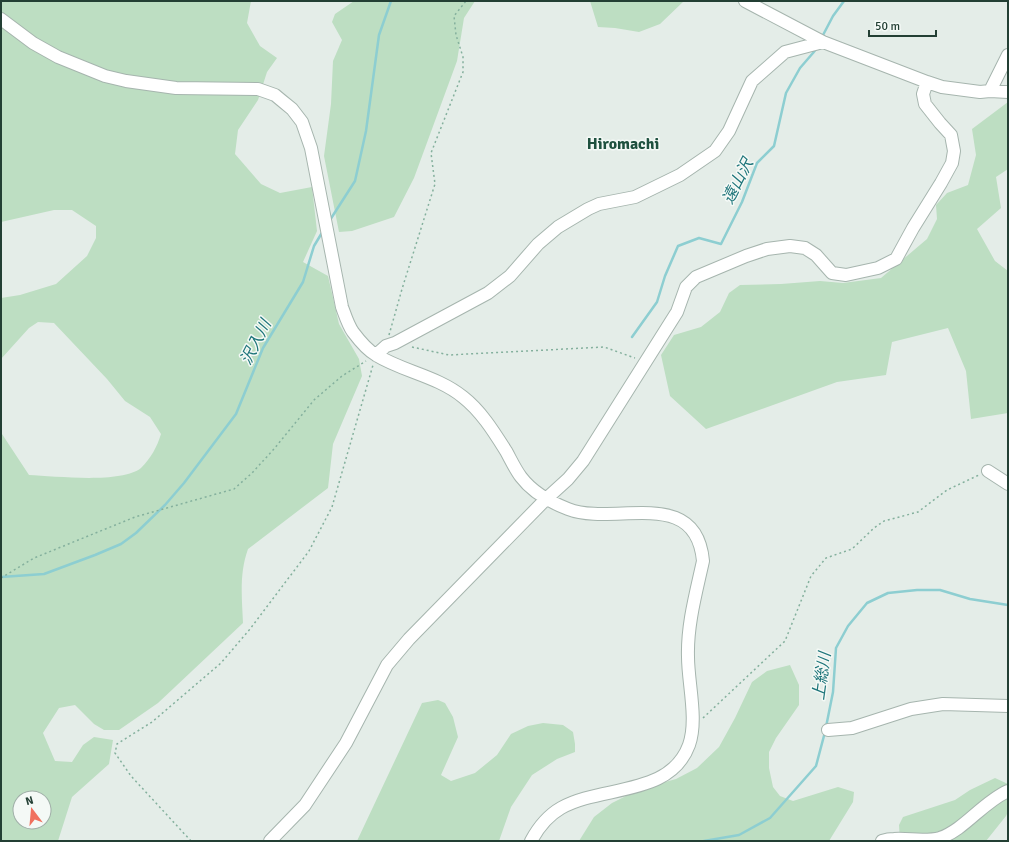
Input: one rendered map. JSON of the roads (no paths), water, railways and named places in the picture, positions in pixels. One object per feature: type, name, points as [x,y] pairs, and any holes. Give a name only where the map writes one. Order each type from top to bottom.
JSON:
[{"type":"street","points":[[745,1],[823,42],[927,82],[942,87],[980,92],[1008,92]]},
{"type":"street","points":[[1,19],[33,43],[58,57],[105,76],[126,81],[176,88],[258,89],[274,96],[292,109],[302,122],[311,148],[342,307],[352,331],[365,346],[376,355],[407,370],[440,382],[463,397],[483,417],[529,486],[546,499],[570,510],[596,514],[649,512],[665,514],[676,518],[690,528],[698,539],[702,551],[703,561],[690,630],[688,657],[692,728],[689,744],[684,754],[672,770],[659,779],[583,799],[561,808],[543,822],[531,841]]},
{"type":"street","points":[[376,355],[391,345],[488,293],[510,276],[538,244],[558,227],[599,204],[635,197],[680,175],[715,151],[729,131],[752,81],[785,52],[823,42]]},
{"type":"street","points":[[990,91],[1008,55]]},
{"type":"street","points":[[270,841],[305,805],[346,743],[387,665],[409,638],[546,499],[568,480],[583,461],[677,312],[686,287],[696,277],[767,249],[790,246],[805,248],[816,255],[832,273],[846,276],[878,268],[896,259],[952,163],[954,151],[951,135],[940,124],[925,104],[923,94],[927,82]]},
{"type":"street","points":[[988,471],[1008,484]]},
{"type":"street","points":[[828,730],[852,728],[911,709],[943,704],[1008,706]]},
{"type":"street","points":[[882,841],[893,839],[925,840],[940,838],[952,832],[994,798],[1008,791]]},
{"type":"waterway","name":"沢入川","points":[[330,220],[355,181],[366,131],[379,35],[391,1]]},
{"type":"waterway","name":"遠山沢","points":[[822,37],[833,16],[844,1]]},
{"type":"waterway","name":"遠山沢","points":[[632,337],[657,302],[665,276],[678,246],[699,238],[721,244],[742,202],[757,163],[774,146],[786,93],[800,68],[816,49]]},
{"type":"waterway","name":"沢入川","points":[[1,577],[44,574],[121,544],[136,533],[165,505],[184,483],[236,414],[263,348],[303,282],[314,246],[323,231]]},
{"type":"waterway","name":"上総川","points":[[826,727],[833,692],[836,648],[848,626],[867,603],[888,593],[917,590],[940,590],[970,599],[1008,605]]},
{"type":"waterway","name":"上総川","points":[[704,841],[739,835],[770,818],[816,766],[825,732]]},
{"type":"district","name":"Hiromachi","points":[[623,143]]}]
